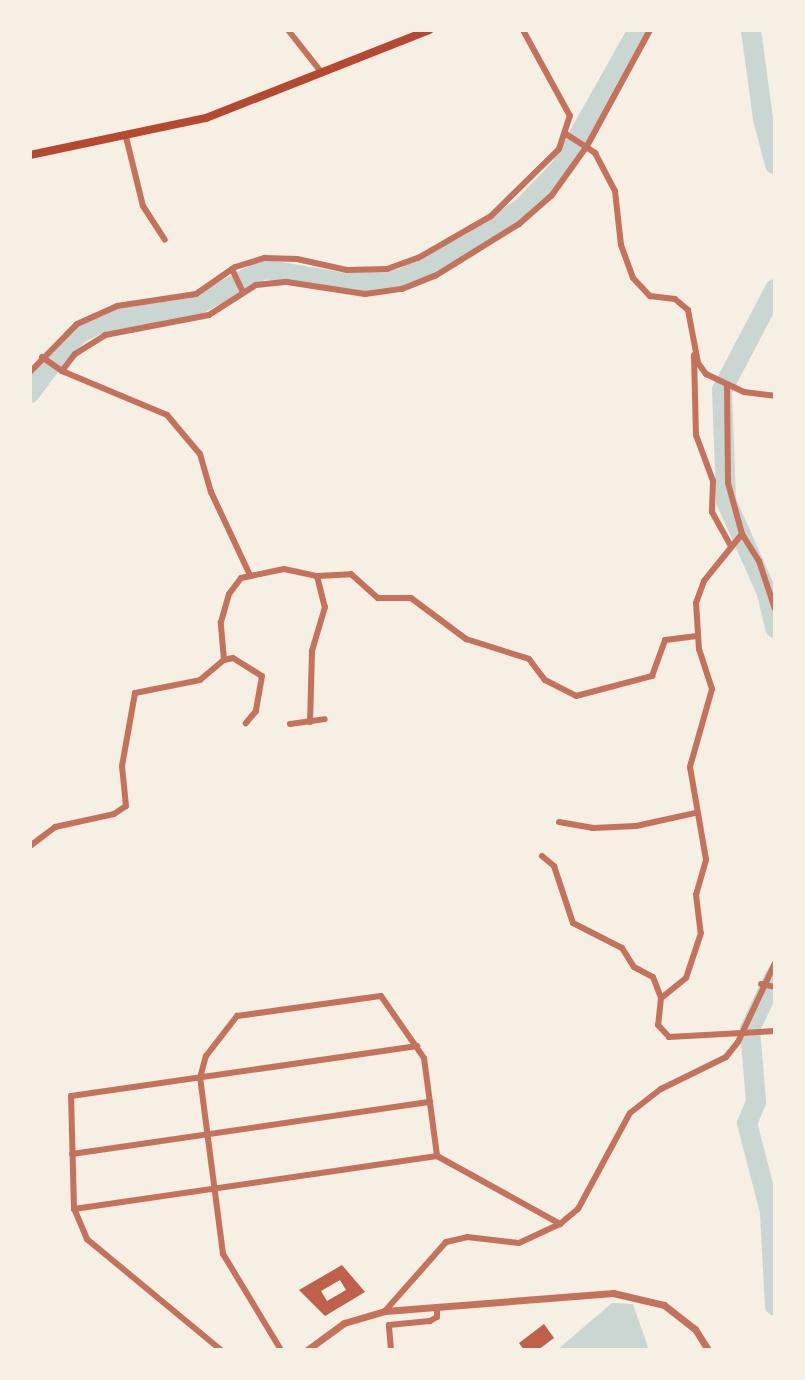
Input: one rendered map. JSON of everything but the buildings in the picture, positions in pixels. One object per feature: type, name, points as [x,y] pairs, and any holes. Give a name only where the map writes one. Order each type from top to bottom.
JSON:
[{"type":"main road","points":[[30,154],[126,137],[206,118],[429,30]]},
{"type":"street","points":[[288,30],[322,73]]},
{"type":"street","points":[[30,372],[77,324],[96,313],[196,294],[232,269],[280,257],[347,270],[403,264],[516,197],[566,134],[570,116],[523,30]]},
{"type":"street","points":[[62,371],[75,354],[105,335],[209,315],[242,290],[287,282],[365,294],[418,283],[519,224],[552,195],[587,146],[650,30]]},
{"type":"street","points":[[566,134],[587,146],[615,191],[621,245],[633,278],[650,296],[675,299],[688,310],[695,352],[696,435],[713,481],[712,512],[731,546]]},
{"type":"street","points":[[126,137],[143,206],[165,240]]},
{"type":"street","points":[[232,269],[242,290]]},
{"type":"street","points":[[695,352],[706,374],[724,385],[775,396]]},
{"type":"street","points":[[42,357],[62,371],[167,415],[200,454],[211,492],[249,573]]},
{"type":"street","points":[[724,385],[728,483],[742,534],[759,561],[775,609]]},
{"type":"street","points":[[661,998],[686,978],[701,933],[696,895],[706,860],[695,813],[690,767],[712,689],[697,636],[699,590],[742,534]]},
{"type":"street","points":[[224,660],[225,607],[232,586],[249,573],[284,569],[317,576],[351,574],[378,598],[411,598],[466,639],[529,659],[545,680],[576,696],[652,676],[665,640],[697,636]]},
{"type":"street","points":[[310,722],[312,651],[325,607],[317,576]]},
{"type":"street","points":[[30,846],[55,827],[114,814],[126,806],[122,766],[130,746],[132,696],[200,680],[224,660],[233,658],[262,676],[256,711],[246,723]]},
{"type":"street","points":[[290,724],[325,719]]},
{"type":"street","points":[[559,822],[593,828],[636,826],[695,813]]},
{"type":"street","points":[[542,856],[554,866],[573,923],[622,948],[634,967],[653,977],[661,998],[658,1025],[669,1037],[775,1031]]},
{"type":"street","points":[[385,1311],[446,1242],[467,1237],[519,1243],[560,1224],[578,1209],[630,1113],[661,1089],[726,1057],[741,1033],[761,984],[775,963]]},
{"type":"street","points":[[761,984],[775,987]]},
{"type":"street","points":[[281,1350],[223,1254],[200,1078],[206,1056],[237,1016],[381,996],[424,1058],[437,1156]]},
{"type":"street","points":[[221,1350],[87,1239],[74,1209],[71,1096],[417,1046]]},
{"type":"street","points":[[72,1154],[430,1102]]},
{"type":"street","points":[[74,1209],[437,1156],[560,1224]]},
{"type":"street","points":[[307,1350],[344,1323],[385,1311],[633,1294],[678,1314],[708,1350]]},
{"type":"street","points":[[391,1350],[389,1325],[430,1321],[437,1317],[437,1307]]},
{"type":"shaded area","points":[[612,1303],[633,1304],[649,1350],[557,1350]]},
{"type":"waterway","points":[[30,393],[59,354],[80,333],[105,321],[192,308],[264,269],[344,283],[401,279],[471,243],[523,207],[560,169],[638,30]]},
{"type":"waterway","points":[[751,30],[763,119],[775,164]]},
{"type":"waterway","points":[[775,289],[722,390],[726,501],[767,593],[775,628]]},
{"type":"waterway","points":[[775,976],[750,1029],[756,1102],[747,1123],[770,1212],[775,1306]]}]
